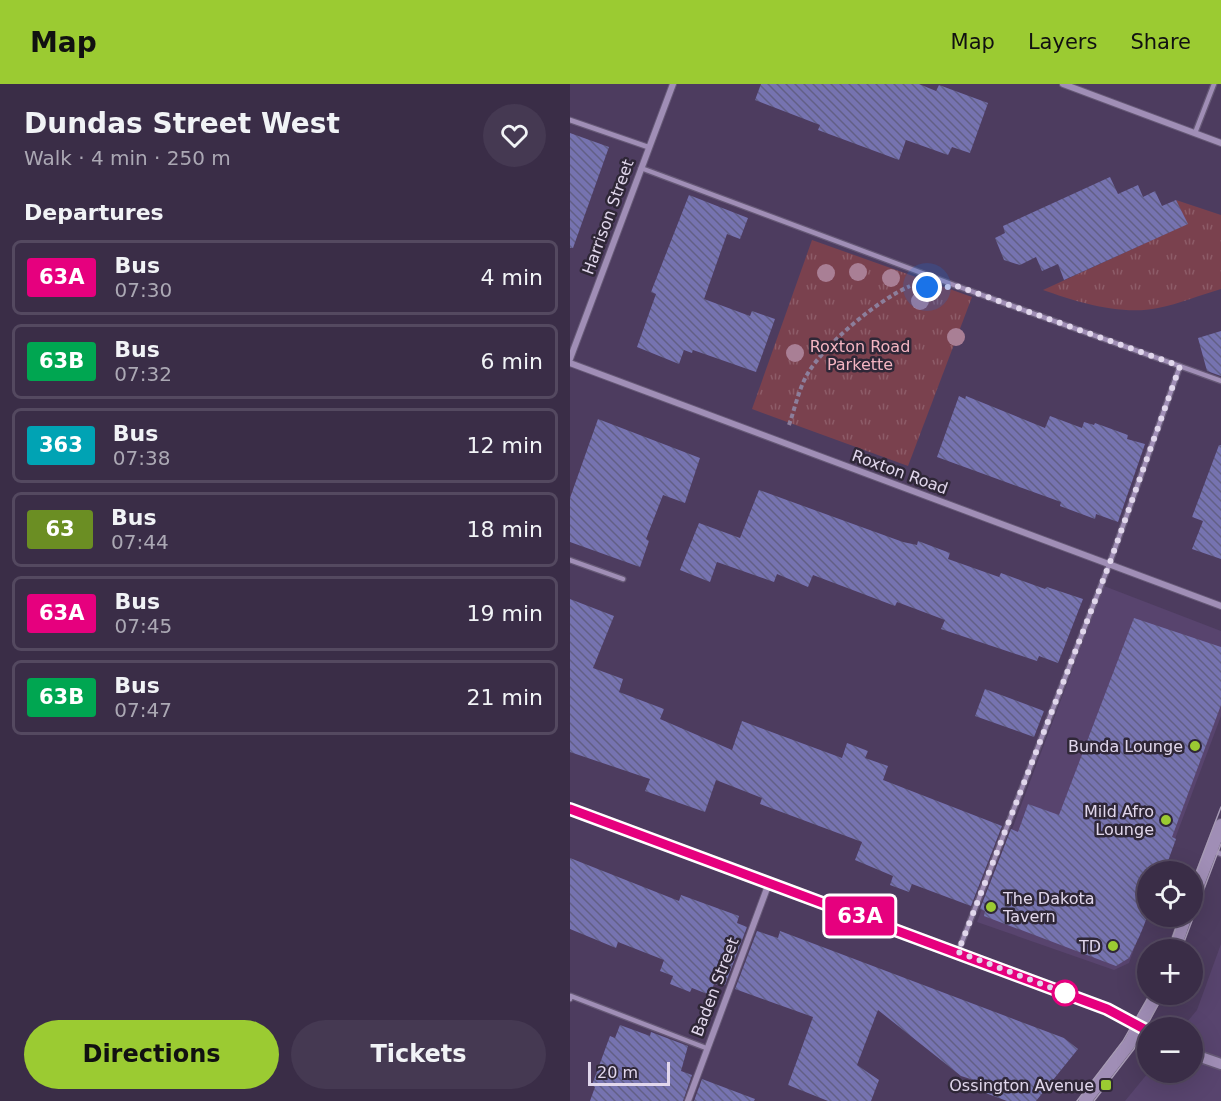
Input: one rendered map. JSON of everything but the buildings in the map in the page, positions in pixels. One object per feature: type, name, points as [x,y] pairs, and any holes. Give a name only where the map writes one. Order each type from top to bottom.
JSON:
[{"type":"main road","points":[[1203,878],[1216,852],[1221,825]]},
{"type":"main road","points":[[1085,1101],[1137,1038]]},
{"type":"street","name":"Harrison Street","points":[[570,361],[673,84]]},
{"type":"street","points":[[1063,84],[1221,143]]},
{"type":"street","name":"Roxton Road","points":[[570,361],[1221,606]]},
{"type":"street","points":[[570,809],[958,952],[1107,1009],[1137,1025]]},
{"type":"street","name":"Baden Street","points":[[688,1101],[769,883]]},
{"type":"street","points":[[1203,1058],[1221,1064]]},
{"type":"lane","points":[[1195,134],[1214,84]]},
{"type":"lane","points":[[570,120],[648,147]]},
{"type":"lane","points":[[641,168],[954,285],[1221,381]]},
{"type":"lane","points":[[958,952],[1109,565],[1180,366]]},
{"type":"lane","points":[[570,560],[623,579]]},
{"type":"lane","points":[[570,999],[571,996],[706,1048]]},
{"type":"path","points":[[789,425],[805,378],[818,360],[865,316],[892,296],[915,284]]},
{"type":"shaded area","points":[[1104,586],[1221,631],[1221,716],[1167,861],[1137,861],[1137,927],[1142,927],[1129,963],[1114,970],[977,922]]},
{"type":"shaded area","points":[[1221,944],[1221,1101],[1125,1101],[1140,1083],[1203,1083],[1203,1017],[1191,1017],[1199,1005],[1203,1005],[1203,994]]},
{"type":"green space","points":[[1176,200],[1221,215],[1221,289],[1166,306],[1144,310],[1115,309],[1085,303],[1043,290],[1187,224]]},
{"type":"green space","name":"Roxton Road Parkette","points":[[812,240],[972,297],[908,466],[752,409]]},
{"type":"tram line","points":[[1200,861],[1221,807]]},
{"type":"tram line","points":[[1185,939],[1221,844]]},
{"type":"tram line","points":[[1172,939],[1176,927]]},
{"type":"tram line","points":[[1077,1101],[1123,1041],[1144,1005]]},
{"type":"tram line","points":[[1094,1101],[1134,1049],[1158,1005]]},
{"type":"bus line","name":"63A","points":[[570,809],[958,952],[1107,1009],[1137,1024]]},
{"type":"place","name":"Bunda Lounge","points":[[1195,746]]},
{"type":"place","name":"Mild Afro Lounge","points":[[1166,820]]},
{"type":"place","name":"The Dakota Tavern","points":[[991,907]]},
{"type":"place","name":"TD","points":[[1113,946]]},
{"type":"place","name":"Ossington Avenue","points":[[1106,1085]]},
{"type":"route","points":[[927,287],[938,290],[954,285],[1180,366],[1109,565],[958,952],[1065,993]]}]
